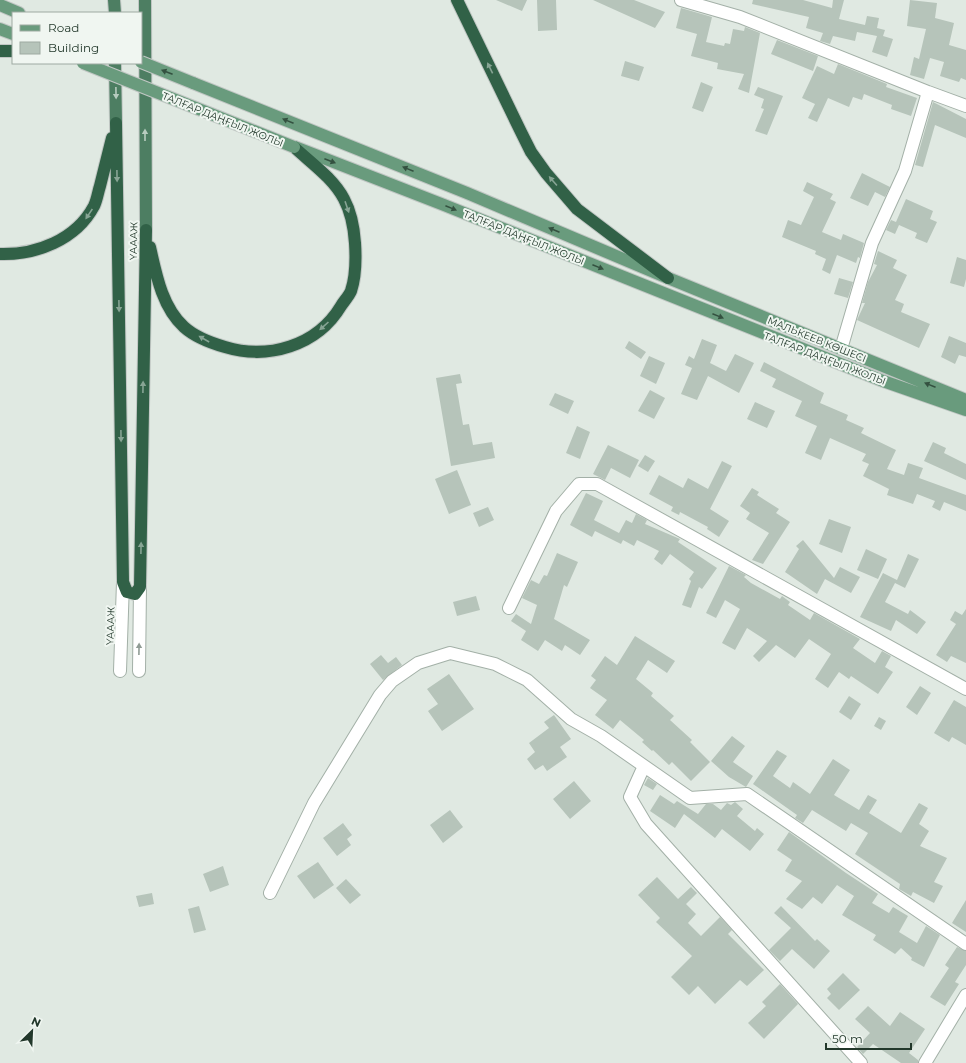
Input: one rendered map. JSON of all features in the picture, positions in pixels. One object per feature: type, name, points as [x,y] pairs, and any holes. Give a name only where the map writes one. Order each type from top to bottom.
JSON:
[{"type":"highway","points":[[114,0],[115,12]]},
{"type":"highway","name":"ҮАААЖ","points":[[140,587],[146,230],[145,0]]},
{"type":"highway","points":[[457,0],[515,120],[532,152],[546,173],[577,209],[668,278]]},
{"type":"highway","points":[[0,50],[12,51]]},
{"type":"highway","name":"ҮАААЖ","points":[[115,64],[123,582]]},
{"type":"highway","points":[[0,254],[13,254],[40,249],[64,238],[82,224],[94,206],[116,123]]},
{"type":"highway","points":[[146,230],[160,286],[166,303],[184,327],[209,342],[242,352],[267,352],[295,346],[316,334],[336,315],[351,291],[356,258],[354,227],[344,199],[331,182],[294,147]]},
{"type":"highway","points":[[123,582],[127,592],[132,594],[135,594],[140,587]]},
{"type":"main road","points":[[0,5],[17,12]]},
{"type":"main road","points":[[0,28],[12,34]]},
{"type":"main road","name":"ТАЛҒАР ДАҢҒЫЛ ЖОЛЫ","points":[[142,62],[467,193],[668,278]]},
{"type":"main road","name":"ТАЛҒАР ДАҢҒЫЛ ЖОЛЫ","points":[[86,64],[452,208],[883,381],[966,410]]},
{"type":"main road","name":"МАЛЬКЕЕВ КӨШЕСІ","points":[[668,278],[966,400]]},
{"type":"street","points":[[681,0],[740,17],[966,106]]},
{"type":"street","points":[[841,348],[872,243],[905,171],[928,92]]},
{"type":"street","points":[[509,608],[556,511],[579,484],[597,484],[898,653],[966,689]]},
{"type":"street","name":"ҮАААЖ","points":[[120,671],[123,582]]},
{"type":"street","points":[[139,671],[140,587]]},
{"type":"street","points":[[270,893],[314,803],[380,696],[392,681],[418,663],[450,653],[495,664],[527,680],[571,719],[601,736],[690,798],[747,794],[966,944]]},
{"type":"street","points":[[644,766],[630,797],[646,824],[861,1063]]},
{"type":"street","points":[[925,1063],[966,995]]},
{"type":"building","points":[[496,0],[527,0],[522,11]]},
{"type":"building","points":[[537,0],[556,0],[557,30],[538,31]]},
{"type":"building","points":[[593,0],[634,0],[665,12],[655,28]]},
{"type":"building","points":[[753,0],[803,0],[832,8],[833,0],[844,0],[839,19],[865,25],[867,16],[879,18],[877,28],[885,30],[883,36],[893,39],[887,57],[872,52],[877,36],[857,32],[855,41],[833,36],[830,44],[820,41],[823,33],[806,28],[809,17],[752,4]]},
{"type":"building","points":[[910,0],[937,3],[935,18],[954,23],[949,45],[966,50],[966,80],[961,78],[959,82],[940,76],[944,62],[930,58],[924,79],[910,75],[914,57],[919,59],[926,29],[907,26]]},
{"type":"building","points":[[681,8],[712,17],[706,42],[724,46],[725,43],[730,44],[733,29],[744,31],[745,27],[760,33],[749,93],[738,89],[744,74],[717,69],[718,63],[691,56],[697,34],[676,28]]},
{"type":"building","points":[[777,40],[818,56],[813,71],[771,54]]},
{"type":"building","points":[[625,61],[644,67],[639,81],[621,76]]},
{"type":"building","points":[[838,64],[887,84],[886,87],[917,98],[911,116],[891,109],[892,105],[864,94],[862,100],[853,97],[849,107],[828,98],[817,122],[808,118],[815,104],[802,98],[817,66],[834,74]]},
{"type":"building","points":[[701,82],[713,87],[703,112],[692,108]]},
{"type":"building","points":[[758,87],[783,96],[767,135],[755,131],[764,109],[761,108],[764,99],[754,95]]},
{"type":"building","points":[[933,102],[966,119],[966,138],[935,125],[923,167],[915,165]]},
{"type":"building","points":[[862,173],[890,187],[885,197],[875,192],[868,206],[850,198]]},
{"type":"building","points":[[807,182],[833,194],[830,199],[836,202],[822,232],[841,240],[843,234],[864,243],[860,258],[858,257],[856,263],[837,255],[830,274],[822,270],[826,259],[815,254],[816,251],[782,237],[788,220],[801,225],[814,197],[803,191]]},
{"type":"building","points":[[906,199],[933,211],[930,219],[937,222],[927,243],[915,238],[917,233],[899,225],[895,234],[886,230],[891,220],[896,222]]},
{"type":"building","points":[[878,251],[897,260],[893,268],[907,275],[895,300],[904,304],[901,312],[930,324],[919,348],[857,320],[865,303],[862,303],[868,282],[877,265],[874,264]]},
{"type":"building","points":[[957,257],[966,260],[966,279],[964,287],[950,283]]},
{"type":"building","points":[[839,278],[853,282],[848,298],[834,294]]},
{"type":"building","points":[[949,336],[966,343],[966,357],[959,355],[955,364],[941,357]]},
{"type":"building","points":[[702,339],[717,345],[710,363],[726,371],[735,354],[754,363],[739,393],[708,376],[697,400],[681,394],[692,368],[685,365],[689,356],[694,359]]},
{"type":"building","points":[[629,341],[646,352],[641,359],[625,348]]},
{"type":"building","points":[[649,356],[665,363],[656,384],[640,376]]},
{"type":"building","points":[[764,362],[824,393],[820,403],[848,415],[846,420],[864,428],[861,433],[896,450],[887,469],[904,475],[908,463],[923,468],[919,478],[966,495],[966,511],[944,502],[940,511],[932,507],[935,501],[917,494],[913,504],[887,495],[889,489],[863,476],[869,464],[862,461],[866,454],[830,438],[821,460],[805,453],[817,426],[795,416],[802,401],[772,387],[776,379],[760,371]]},
{"type":"building","points":[[460,374],[462,383],[456,384],[463,425],[469,424],[473,445],[492,442],[495,458],[451,466],[436,378]]},
{"type":"building","points":[[650,390],[665,398],[654,419],[638,411]]},
{"type":"building","points":[[555,393],[574,401],[568,414],[549,405]]},
{"type":"building","points":[[755,402],[775,411],[767,428],[747,419]]},
{"type":"building","points":[[577,426],[590,432],[580,459],[566,453]]},
{"type":"building","points":[[933,442],[946,448],[944,453],[966,464],[966,480],[924,461]]},
{"type":"building","points":[[608,445],[639,460],[630,478],[611,468],[605,480],[593,474]]},
{"type":"building","points":[[645,455],[655,461],[648,472],[638,466]]},
{"type":"building","points":[[722,461],[732,466],[710,509],[729,521],[719,537],[707,529],[708,527],[680,512],[679,515],[671,511],[673,507],[649,494],[659,475],[683,488],[688,478],[708,489]]},
{"type":"building","points":[[457,470],[471,505],[449,514],[435,479]]},
{"type":"building","points":[[752,488],[759,492],[757,495],[779,509],[776,513],[790,522],[763,564],[752,560],[769,533],[746,519],[750,513],[740,506]]},
{"type":"building","points":[[586,493],[603,501],[594,520],[619,533],[626,520],[632,523],[636,514],[647,520],[645,524],[680,539],[678,542],[717,568],[702,589],[699,587],[691,608],[682,605],[691,581],[689,579],[694,572],[670,554],[662,565],[654,559],[659,551],[637,540],[634,546],[623,540],[621,544],[595,531],[592,537],[570,525]]},
{"type":"building","points":[[488,507],[494,520],[479,527],[473,513]]},
{"type":"building","points":[[829,519],[851,527],[842,553],[819,544]]},
{"type":"building","points":[[803,540],[834,578],[840,567],[860,577],[851,593],[825,579],[817,594],[785,572],[799,549],[796,546]]},
{"type":"building","points":[[866,549],[887,559],[878,579],[857,570]]},
{"type":"building","points":[[557,553],[578,562],[567,587],[564,585],[554,619],[590,640],[580,655],[565,645],[562,651],[545,640],[538,651],[521,640],[526,631],[511,621],[516,614],[531,624],[537,605],[522,598],[531,580],[539,584],[544,575],[547,576]]},
{"type":"building","points":[[908,554],[919,559],[905,588],[895,583],[885,602],[908,614],[910,610],[926,622],[917,634],[896,620],[891,631],[860,617],[883,573],[897,580]]},
{"type":"building","points":[[729,566],[746,575],[744,577],[751,583],[780,599],[782,596],[790,602],[788,605],[810,620],[814,613],[860,639],[853,648],[875,663],[882,651],[891,656],[885,667],[893,672],[878,694],[851,676],[849,679],[839,672],[828,688],[815,679],[831,654],[809,639],[795,658],[776,645],[759,662],[753,656],[767,641],[747,628],[735,650],[722,643],[740,609],[725,600],[716,618],[706,613]]},
{"type":"building","points":[[476,596],[480,610],[457,616],[453,602]]},
{"type":"building","points":[[966,609],[966,663],[951,656],[947,662],[936,655],[956,624],[950,620],[955,611],[962,615]]},
{"type":"building","points":[[635,636],[675,661],[667,673],[648,660],[636,679],[653,693],[651,696],[674,716],[670,720],[692,740],[690,742],[710,762],[691,781],[672,762],[669,765],[653,750],[652,751],[642,742],[644,740],[620,720],[613,729],[595,715],[607,700],[590,688],[596,680],[591,676],[605,656],[617,665]]},
{"type":"building","points":[[381,655],[388,663],[396,657],[402,665],[383,680],[370,664]]},
{"type":"building","points":[[449,674],[474,709],[442,731],[428,711],[438,704],[427,689]]},
{"type":"building","points":[[920,686],[931,693],[917,715],[906,707]]},
{"type":"building","points":[[849,696],[861,704],[851,720],[839,712]]},
{"type":"building","points":[[954,700],[966,707],[966,745],[952,737],[949,742],[934,733]]},
{"type":"building","points":[[554,715],[571,739],[560,747],[567,757],[547,771],[543,765],[535,770],[527,759],[535,752],[529,743],[549,728],[544,722]]},
{"type":"building","points":[[879,717],[886,721],[881,730],[874,726]]},
{"type":"building","points":[[732,736],[745,746],[733,762],[753,776],[746,787],[729,777],[711,761]]},
{"type":"building","points":[[777,750],[787,756],[773,776],[790,788],[793,782],[810,794],[833,759],[850,770],[834,795],[859,810],[868,795],[877,800],[869,813],[901,833],[919,803],[928,808],[919,824],[929,831],[920,846],[947,858],[934,882],[943,886],[934,903],[913,892],[911,896],[899,889],[900,884],[855,854],[868,833],[851,823],[846,831],[812,810],[803,823],[795,818],[797,815],[753,784]]},
{"type":"building","points":[[648,778],[657,784],[653,790],[644,785]]},
{"type":"building","points":[[574,781],[591,801],[570,819],[553,799]]},
{"type":"building","points":[[660,795],[674,804],[677,801],[698,814],[706,804],[713,804],[721,810],[727,803],[731,805],[735,802],[743,809],[737,816],[755,831],[757,828],[764,834],[750,851],[722,829],[715,838],[684,814],[675,828],[650,811]]},
{"type":"building","points":[[450,810],[463,827],[443,843],[430,825]]},
{"type":"building","points":[[343,823],[352,835],[347,839],[351,845],[337,856],[323,838]]},
{"type":"building","points":[[789,832],[878,894],[872,903],[889,913],[893,907],[908,916],[899,932],[917,943],[926,926],[940,935],[924,967],[911,960],[912,958],[901,948],[895,954],[873,940],[876,935],[842,915],[854,896],[837,885],[822,904],[813,897],[802,909],[786,899],[802,881],[785,871],[792,860],[777,850]]},
{"type":"building","points":[[318,862],[334,885],[314,899],[297,876]]},
{"type":"building","points":[[223,866],[229,885],[210,892],[203,874]]},
{"type":"building","points":[[657,877],[678,899],[691,887],[697,893],[686,904],[696,914],[688,923],[701,936],[720,917],[732,930],[728,934],[764,970],[747,986],[740,980],[715,1004],[698,986],[689,995],[671,977],[692,956],[656,922],[660,918],[638,895]]},
{"type":"building","points":[[346,879],[361,895],[350,904],[336,888]]},
{"type":"building","points":[[152,893],[154,904],[139,907],[136,896]]},
{"type":"building","points":[[966,900],[966,932],[952,923]]},
{"type":"building","points":[[199,906],[206,930],[194,933],[188,909]]},
{"type":"building","points":[[781,906],[815,941],[817,939],[830,951],[814,969],[792,949],[780,961],[769,950],[791,928],[774,913]]},
{"type":"building","points":[[957,947],[966,951],[966,965],[955,982],[959,984],[945,1006],[930,997],[949,968],[945,965]]},
{"type":"building","points":[[843,973],[860,990],[839,1010],[827,998],[831,994],[827,989]]},
{"type":"building","points":[[780,984],[798,1004],[764,1039],[748,1023],[766,1006],[762,1002]]},
{"type":"building","points":[[868,1006],[890,1026],[900,1012],[925,1029],[909,1053],[918,1060],[918,1063],[901,1063],[873,1044],[863,1054],[857,1047],[870,1033],[855,1019]]}]
